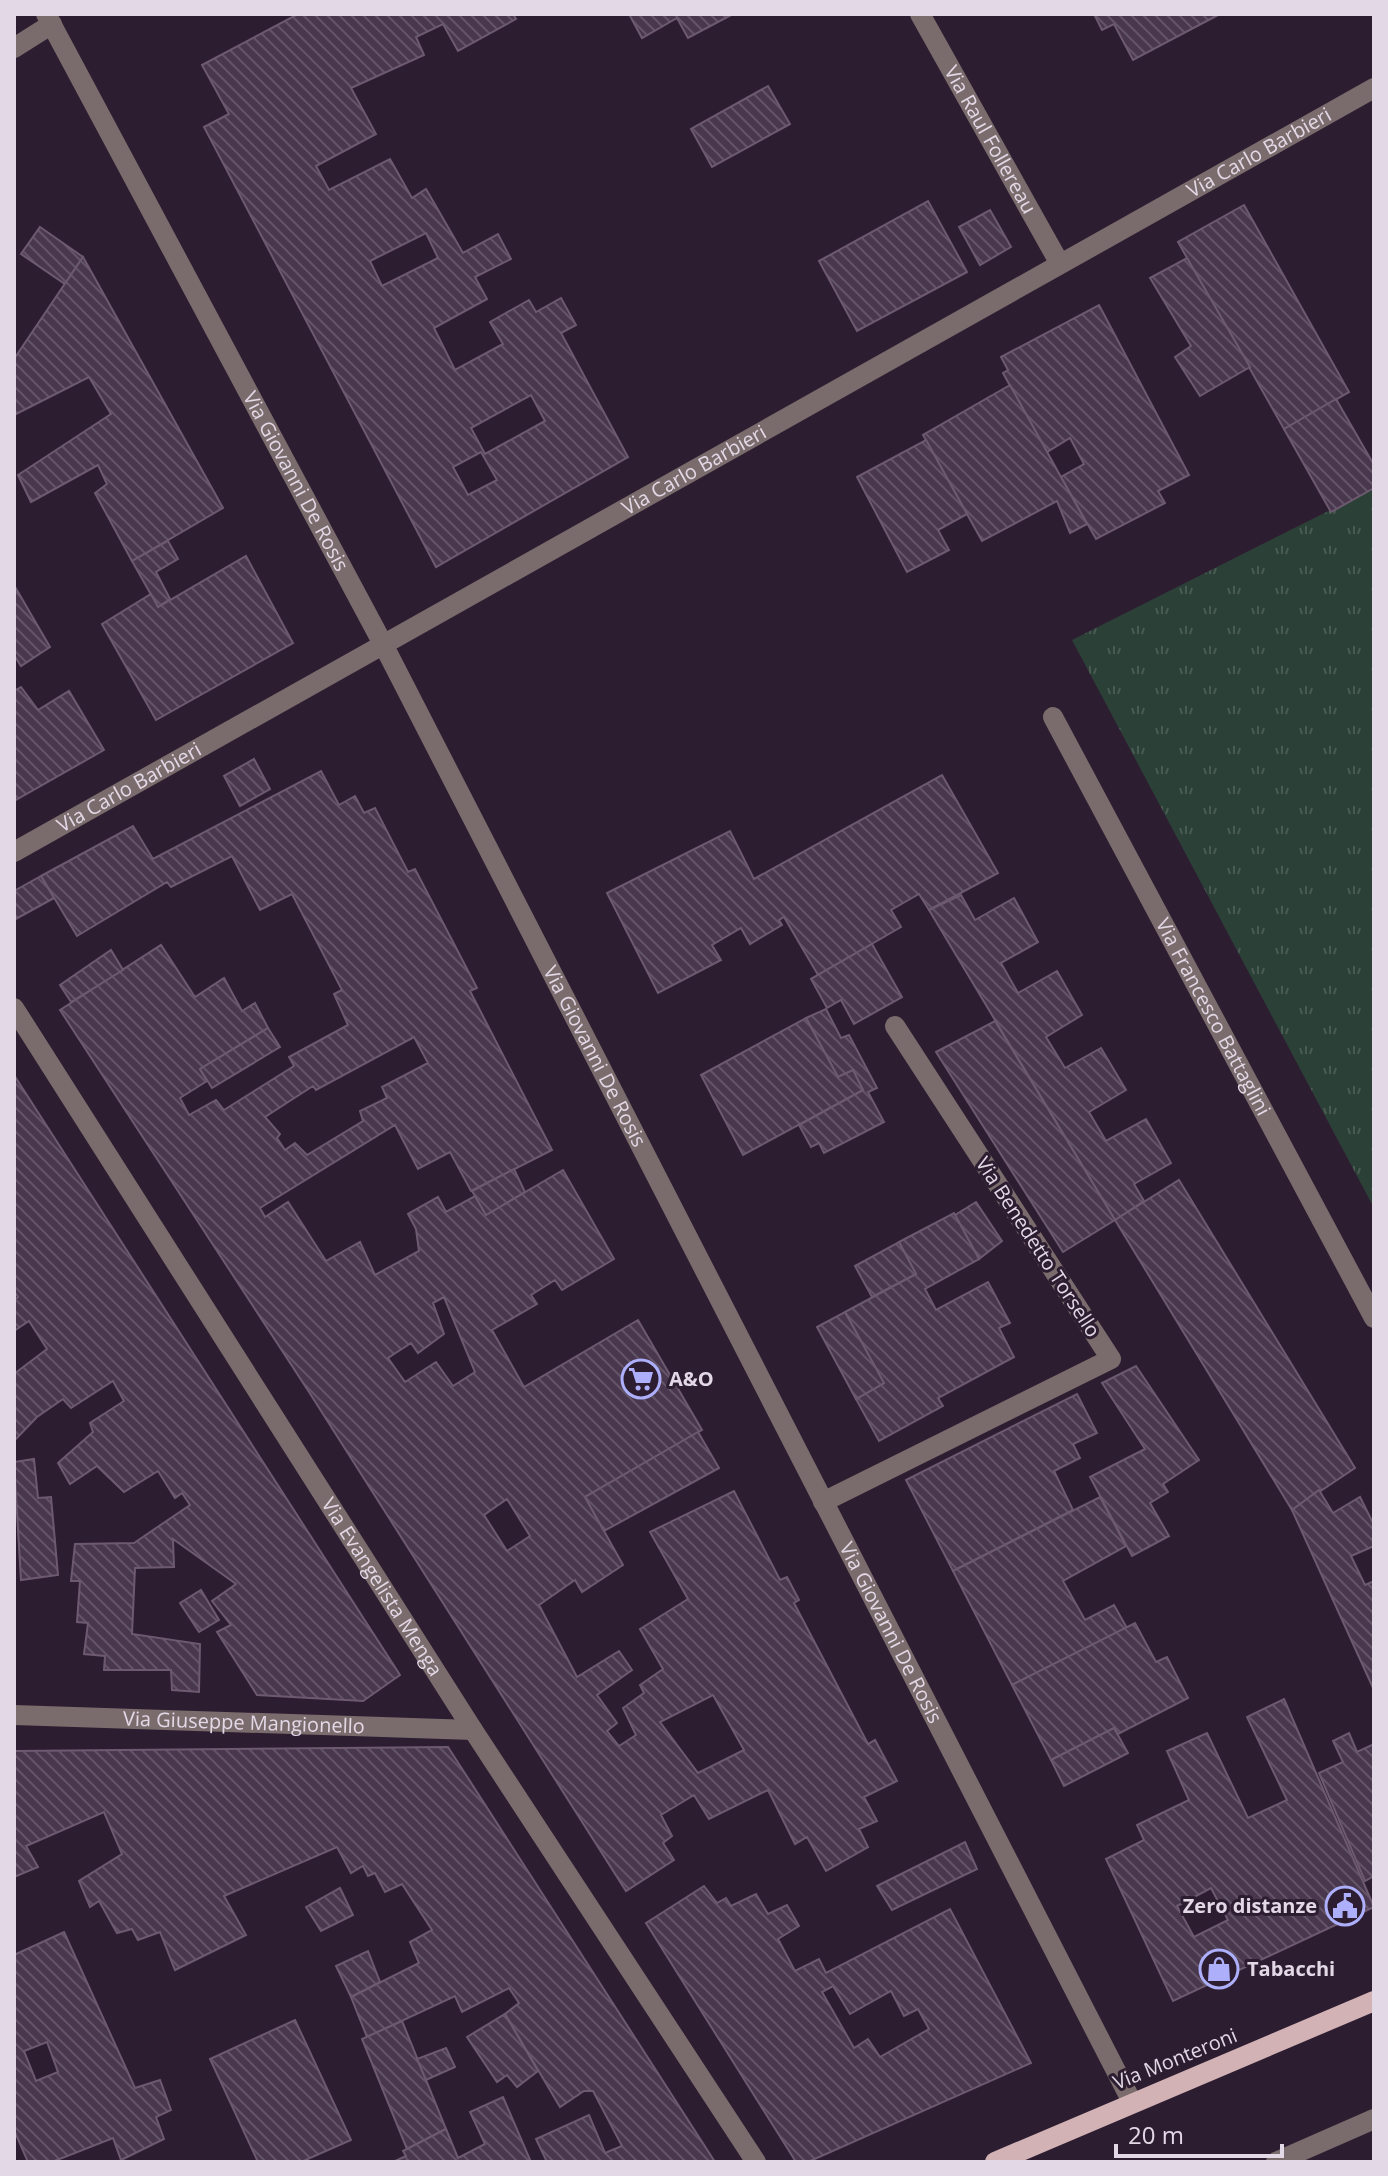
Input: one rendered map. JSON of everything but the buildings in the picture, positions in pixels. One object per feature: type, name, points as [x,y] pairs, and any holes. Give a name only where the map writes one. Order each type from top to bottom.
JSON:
[{"type":"main road","name":"Via Monteroni","points":[[995,2162],[1374,2001]]},
{"type":"street","name":"Via Raul Follereau","points":[[920,14],[1060,264]]},
{"type":"street","points":[[14,48],[49,19]]},
{"type":"street","name":"Via Giovanni De Rosis","points":[[49,19],[383,644],[1132,2102]]},
{"type":"street","name":"Via Carlo Barbieri","points":[[14,852],[1374,88]]},
{"type":"street","name":"Via Francesco Battaglini","points":[[1053,717],[1374,1318]]},
{"type":"street","name":"Via Evangelista Menga","points":[[14,1008],[473,1730],[756,2162]]},
{"type":"street","name":"Via Benedetto Torsello","points":[[823,1502],[1111,1359],[895,1026]]},
{"type":"street","name":"Via Giuseppe Mangionello","points":[[14,1715],[473,1730]]},
{"type":"street","points":[[1276,2162],[1374,2119]]},
{"type":"green space","points":[[1374,488],[1374,1208],[1072,640]]},
{"type":"place","name":"A&O","points":[[641,1379]]},
{"type":"place","name":"Zero distanze","points":[[1345,1906]]},
{"type":"place","name":"Tabacchi","points":[[1219,1969]]}]
